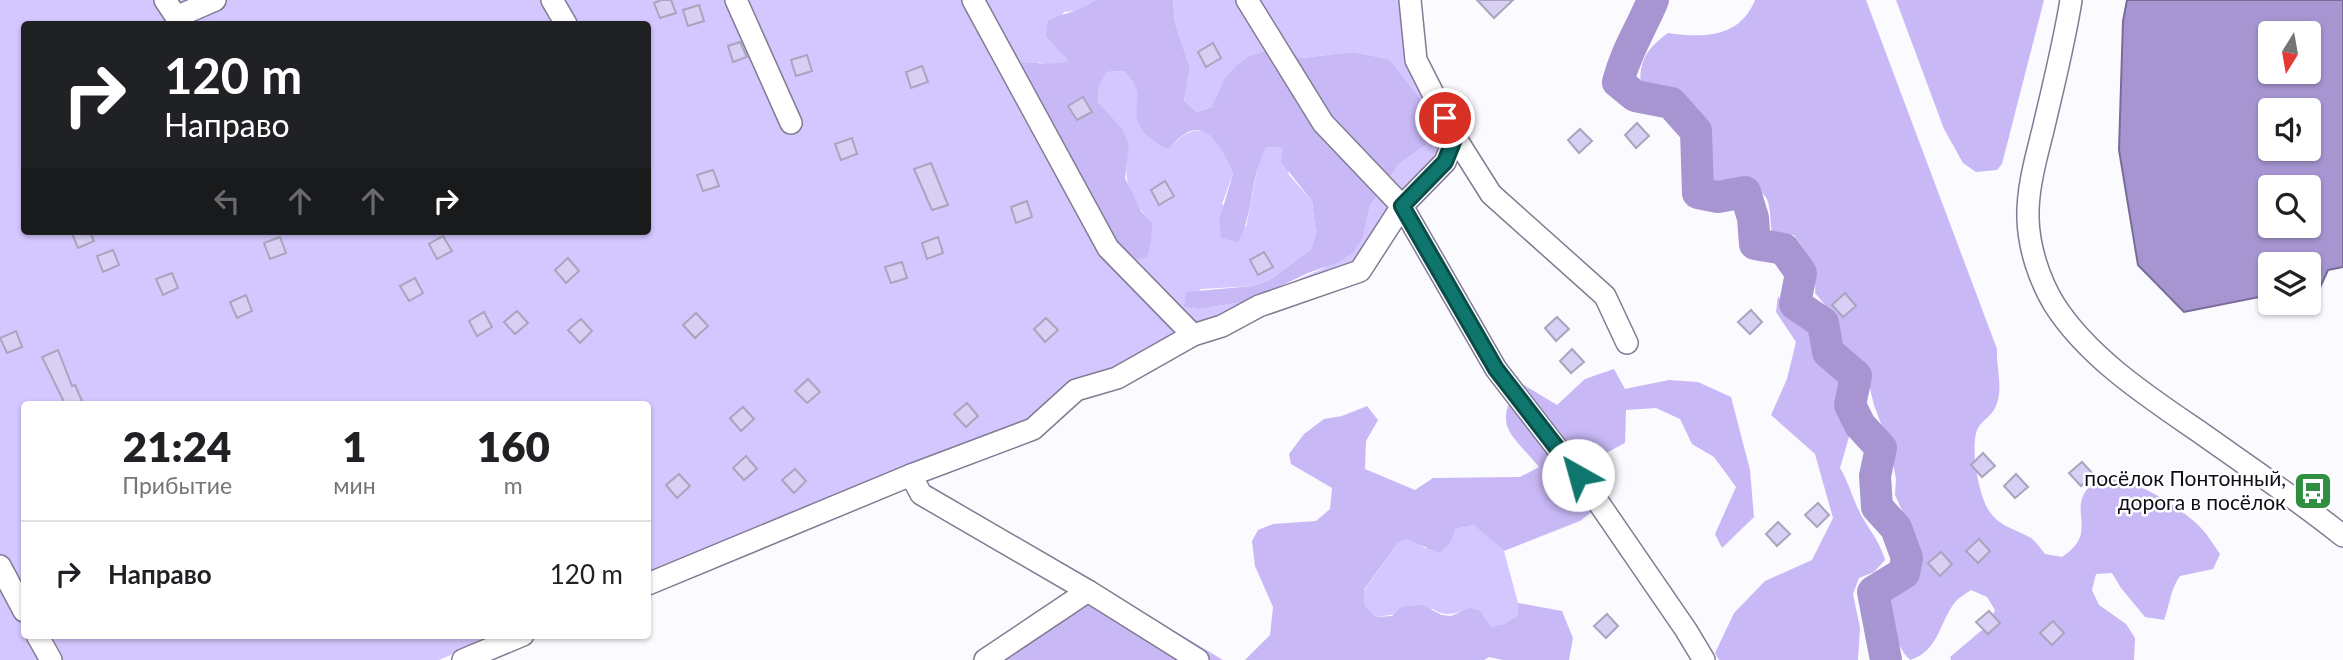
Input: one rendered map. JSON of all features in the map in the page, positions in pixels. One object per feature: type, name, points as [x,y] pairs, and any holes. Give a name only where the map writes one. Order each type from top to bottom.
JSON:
[{"type":"street","points":[[174,14],[215,0]]},
{"type":"street","points":[[552,0],[564,21]]},
{"type":"street","points":[[736,0],[791,123]]},
{"type":"street","points":[[973,0],[1108,248],[1194,335]]},
{"type":"street","points":[[1247,0],[1324,123],[1402,206],[1496,369],[1594,496],[1704,660]]},
{"type":"street","points":[[1410,0],[1416,60],[1455,137],[1491,194],[1605,296],[1627,344]]},
{"type":"street","points":[[2071,0],[2037,156],[2028,217],[2031,247],[2050,296],[2107,363],[2149,397],[2304,505],[2343,536]]},
{"type":"street","points":[[651,583],[911,475],[1033,429],[1076,390],[1117,378],[1194,335],[1222,326],[1259,306],[1360,271],[1402,206],[1445,162],[1455,137]]},
{"type":"street","points":[[911,475],[921,494],[1088,591],[1198,660]]},
{"type":"street","points":[[0,566],[21,605]]},
{"type":"street","points":[[985,660],[1088,591]]},
{"type":"street","points":[[39,639],[51,660]]},
{"type":"street","points":[[463,660],[513,639]]},
{"type":"shaded area","points":[[0,0],[1095,0],[1082,10],[1064,12],[1046,37],[1070,61],[1054,66],[1038,62],[1113,238],[1152,223],[1137,204],[1129,187],[1126,168],[1129,145],[1098,102],[1099,87],[1107,72],[1124,71],[1133,80],[1138,95],[1136,114],[1167,150],[1190,132],[1199,130],[1214,139],[1233,174],[1222,204],[1246,227],[1259,160],[1267,147],[1284,148],[1289,175],[1312,201],[1316,234],[1311,249],[1270,280],[1253,286],[1201,289],[1184,307],[1199,309],[1249,301],[1324,268],[1366,222],[1370,206],[1400,163],[1426,145],[1433,114],[1389,59],[1352,52],[1302,58],[1286,51],[1212,107],[1197,112],[1184,101],[1190,68],[1175,23],[1173,0],[1404,0],[1443,124],[1434,166],[1359,265],[1120,369],[1069,382],[1026,424],[651,574],[651,401],[21,401],[21,639],[487,639],[439,660],[0,660]]},
{"type":"shaded area","points":[[1095,0],[1173,0],[1175,23],[1190,68],[1184,101],[1197,112],[1212,107],[1225,78],[1250,56],[1267,51],[1286,51],[1302,58],[1352,52],[1389,59],[1433,114],[1433,130],[1426,145],[1400,163],[1370,206],[1362,239],[1353,252],[1339,262],[1308,273],[1249,301],[1199,309],[1184,307],[1186,292],[1253,286],[1270,280],[1311,249],[1316,234],[1312,201],[1281,162],[1283,148],[1267,147],[1257,170],[1247,219],[1238,242],[1221,238],[1219,221],[1233,174],[1215,140],[1199,130],[1190,131],[1168,150],[1149,137],[1137,120],[1138,95],[1132,80],[1124,71],[1107,72],[1099,87],[1098,102],[1122,129],[1129,145],[1125,178],[1141,211],[1152,223],[1147,257],[1131,260],[1113,238],[1020,63],[1051,64],[1069,61],[1046,37],[1048,21]]},
{"type":"shaded area","points":[[1755,0],[1866,0],[1997,349],[1999,396],[1993,411],[1978,428],[1975,436],[1979,484],[1986,505],[1994,517],[2031,538],[2045,554],[2062,557],[2079,539],[2083,496],[2089,487],[2099,480],[2113,479],[2144,489],[2188,516],[2220,554],[2213,569],[2180,576],[2164,620],[2145,617],[2112,573],[2096,574],[2092,590],[2099,605],[2126,624],[2135,638],[2134,660],[1951,660],[1950,657],[1988,625],[1995,610],[1987,597],[1971,590],[1951,608],[1927,650],[1910,660],[1904,653],[1896,638],[1889,594],[1904,586],[1911,572],[1915,539],[1895,495],[1896,479],[1890,448],[1874,405],[1866,373],[1845,350],[1825,305],[1815,293],[1813,270],[1799,242],[1794,235],[1772,233],[1766,198],[1761,192],[1746,185],[1712,180],[1707,163],[1708,130],[1688,103],[1674,96],[1641,89],[1642,64],[1660,39],[1668,33],[1719,33],[1740,22]]},
{"type":"shaded area","points":[[1896,0],[2044,0],[2002,164],[1997,170],[1976,172],[1963,163],[1944,129]]},
{"type":"shaded area","points":[[2127,0],[2343,0],[2343,267],[2328,270],[2321,285],[2321,252],[2258,252],[2258,297],[2184,312],[2138,265],[2119,150],[2123,21]]},
{"type":"shaded area","points":[[1778,296],[1788,312],[1813,331],[1819,363],[1844,387],[1849,437],[1840,468],[1885,560],[1874,572],[1859,578],[1853,594],[1860,628],[1858,660],[1719,660],[1715,653],[1734,613],[1765,581],[1812,560],[1833,518],[1815,454],[1771,415],[1787,379],[1796,342],[1776,312]]},
{"type":"shaded area","points":[[1614,369],[1625,389],[1669,380],[1698,382],[1731,397],[1750,470],[1754,517],[1722,548],[1715,534],[1736,487],[1714,457],[1692,444],[1680,419],[1656,408],[1626,410],[1625,443],[1593,460],[1577,484],[1593,511],[1580,521],[1504,551],[1474,525],[1456,529],[1451,542],[1439,553],[1407,539],[1397,544],[1364,590],[1365,606],[1376,617],[1392,616],[1402,607],[1422,605],[1442,615],[1451,616],[1469,608],[1480,610],[1491,627],[1504,624],[1518,615],[1518,603],[1562,611],[1573,638],[1569,660],[1503,660],[1489,657],[1484,660],[1245,660],[1270,635],[1273,607],[1255,566],[1252,541],[1258,530],[1273,524],[1316,521],[1330,509],[1332,488],[1291,464],[1289,454],[1304,434],[1324,419],[1342,416],[1367,406],[1378,420],[1366,441],[1365,469],[1415,490],[1433,478],[1520,477],[1539,467],[1513,436],[1506,420],[1511,397],[1519,382],[1557,405],[1585,379]]},
{"type":"shaded area","points":[[1475,525],[1504,551],[1518,603],[1518,615],[1491,628],[1480,610],[1445,614],[1433,609],[1376,617],[1365,606],[1364,591],[1397,544],[1407,539],[1416,541],[1425,548],[1451,542],[1456,529]]},
{"type":"shaded area","points":[[1103,588],[1223,660],[994,660]]},
{"type":"building","points":[[671,0],[676,13],[660,18],[654,3]]},
{"type":"building","points":[[1477,0],[1513,0],[1494,18]]},
{"type":"building","points":[[699,5],[704,21],[688,26],[683,10]]},
{"type":"building","points":[[740,42],[747,57],[733,62],[728,46]]},
{"type":"building","points":[[1213,43],[1221,58],[1206,67],[1198,52]]},
{"type":"building","points":[[807,55],[812,71],[796,76],[791,60]]},
{"type":"building","points":[[922,66],[928,82],[911,88],[906,72]]},
{"type":"building","points":[[1083,97],[1092,112],[1077,120],[1068,106]]},
{"type":"building","points":[[1637,123],[1649,136],[1636,148],[1625,135]]},
{"type":"building","points":[[1580,129],[1592,141],[1579,153],[1568,140]]},
{"type":"building","points":[[852,138],[857,154],[841,160],[835,144]]},
{"type":"building","points":[[931,163],[948,205],[932,210],[914,169]]},
{"type":"building","points":[[713,170],[719,186],[703,191],[697,175]]},
{"type":"building","points":[[1165,181],[1174,196],[1159,205],[1151,190]]},
{"type":"building","points":[[1027,201],[1032,217],[1016,223],[1011,207]]},
{"type":"building","points":[[73,235],[91,235],[94,241],[78,248]]},
{"type":"building","points":[[443,236],[452,251],[437,259],[429,244]]},
{"type":"building","points":[[280,237],[286,253],[270,259],[264,243]]},
{"type":"building","points":[[938,237],[943,253],[927,259],[922,243]]},
{"type":"building","points":[[113,250],[119,265],[103,272],[97,256]]},
{"type":"building","points":[[1264,252],[1273,267],[1258,275],[1250,260]]},
{"type":"building","points":[[568,258],[579,271],[566,283],[555,270]]},
{"type":"building","points":[[902,262],[907,278],[891,283],[885,267]]},
{"type":"building","points":[[172,273],[178,288],[163,295],[156,279]]},
{"type":"building","points":[[415,278],[423,293],[409,301],[400,286]]},
{"type":"building","points":[[1845,293],[1856,306],[1843,317],[1832,305]]},
{"type":"building","points":[[246,295],[252,311],[237,318],[230,302]]},
{"type":"building","points":[[1751,310],[1762,322],[1750,334],[1738,322]]},
{"type":"building","points":[[517,311],[528,323],[515,334],[504,322]]},
{"type":"building","points":[[484,312],[492,327],[477,336],[469,321]]},
{"type":"building","points":[[696,313],[708,326],[695,338],[683,325]]},
{"type":"building","points":[[1557,317],[1569,329],[1556,341],[1545,328]]},
{"type":"building","points":[[1046,318],[1058,330],[1045,342],[1034,329]]},
{"type":"building","points":[[581,319],[592,331],[580,343],[568,330]]},
{"type":"building","points":[[16,331],[22,347],[7,353],[0,338]]},
{"type":"building","points":[[1572,349],[1584,362],[1571,373],[1560,361]]},
{"type":"building","points":[[58,350],[72,386],[75,385],[82,401],[64,401],[42,357]]},
{"type":"building","points":[[808,379],[820,392],[807,403],[795,391]]},
{"type":"building","points":[[967,403],[978,416],[966,427],[954,414]]},
{"type":"building","points":[[743,407],[754,419],[741,431],[730,418]]},
{"type":"building","points":[[1983,453],[1995,466],[1982,477],[1971,465]]},
{"type":"building","points":[[746,456],[757,469],[744,480],[733,468]]},
{"type":"building","points":[[2082,462],[2093,474],[2081,486],[2069,473]]},
{"type":"building","points":[[795,469],[806,481],[794,493],[782,480]]},
{"type":"building","points":[[679,474],[690,486],[677,498],[666,485]]},
{"type":"building","points":[[2016,474],[2028,487],[2015,498],[2004,486]]},
{"type":"building","points":[[1818,503],[1829,515],[1817,527],[1805,515]]},
{"type":"building","points":[[1778,522],[1790,534],[1777,546],[1766,534]]},
{"type":"building","points":[[1979,539],[1990,551],[1978,563],[1966,551]]},
{"type":"building","points":[[1941,552],[1952,564],[1940,576],[1928,563]]},
{"type":"building","points":[[1989,611],[2000,623],[1988,634],[1976,622]]},
{"type":"building","points":[[1607,614],[1618,626],[1606,638],[1594,626]]},
{"type":"building","points":[[2053,621],[2064,633],[2052,645],[2040,633]]},
{"type":"waterway","points":[[1653,0],[1629,50],[1618,82],[1635,96],[1671,103],[1696,131],[1698,193],[1718,197],[1745,192],[1753,218],[1755,244],[1784,249],[1801,273],[1795,304],[1823,323],[1828,352],[1856,376],[1850,405],[1860,425],[1881,448],[1875,476],[1877,507],[1896,528],[1907,558],[1904,573],[1873,592],[1886,660]]},
{"type":"place","name":"посёлок Понтонный, дорога в посёлок","points":[[2313,491]]},
{"type":"route","points":[[1445,118],[1455,137],[1445,162],[1402,206],[1496,369],[1578,475]]}]
